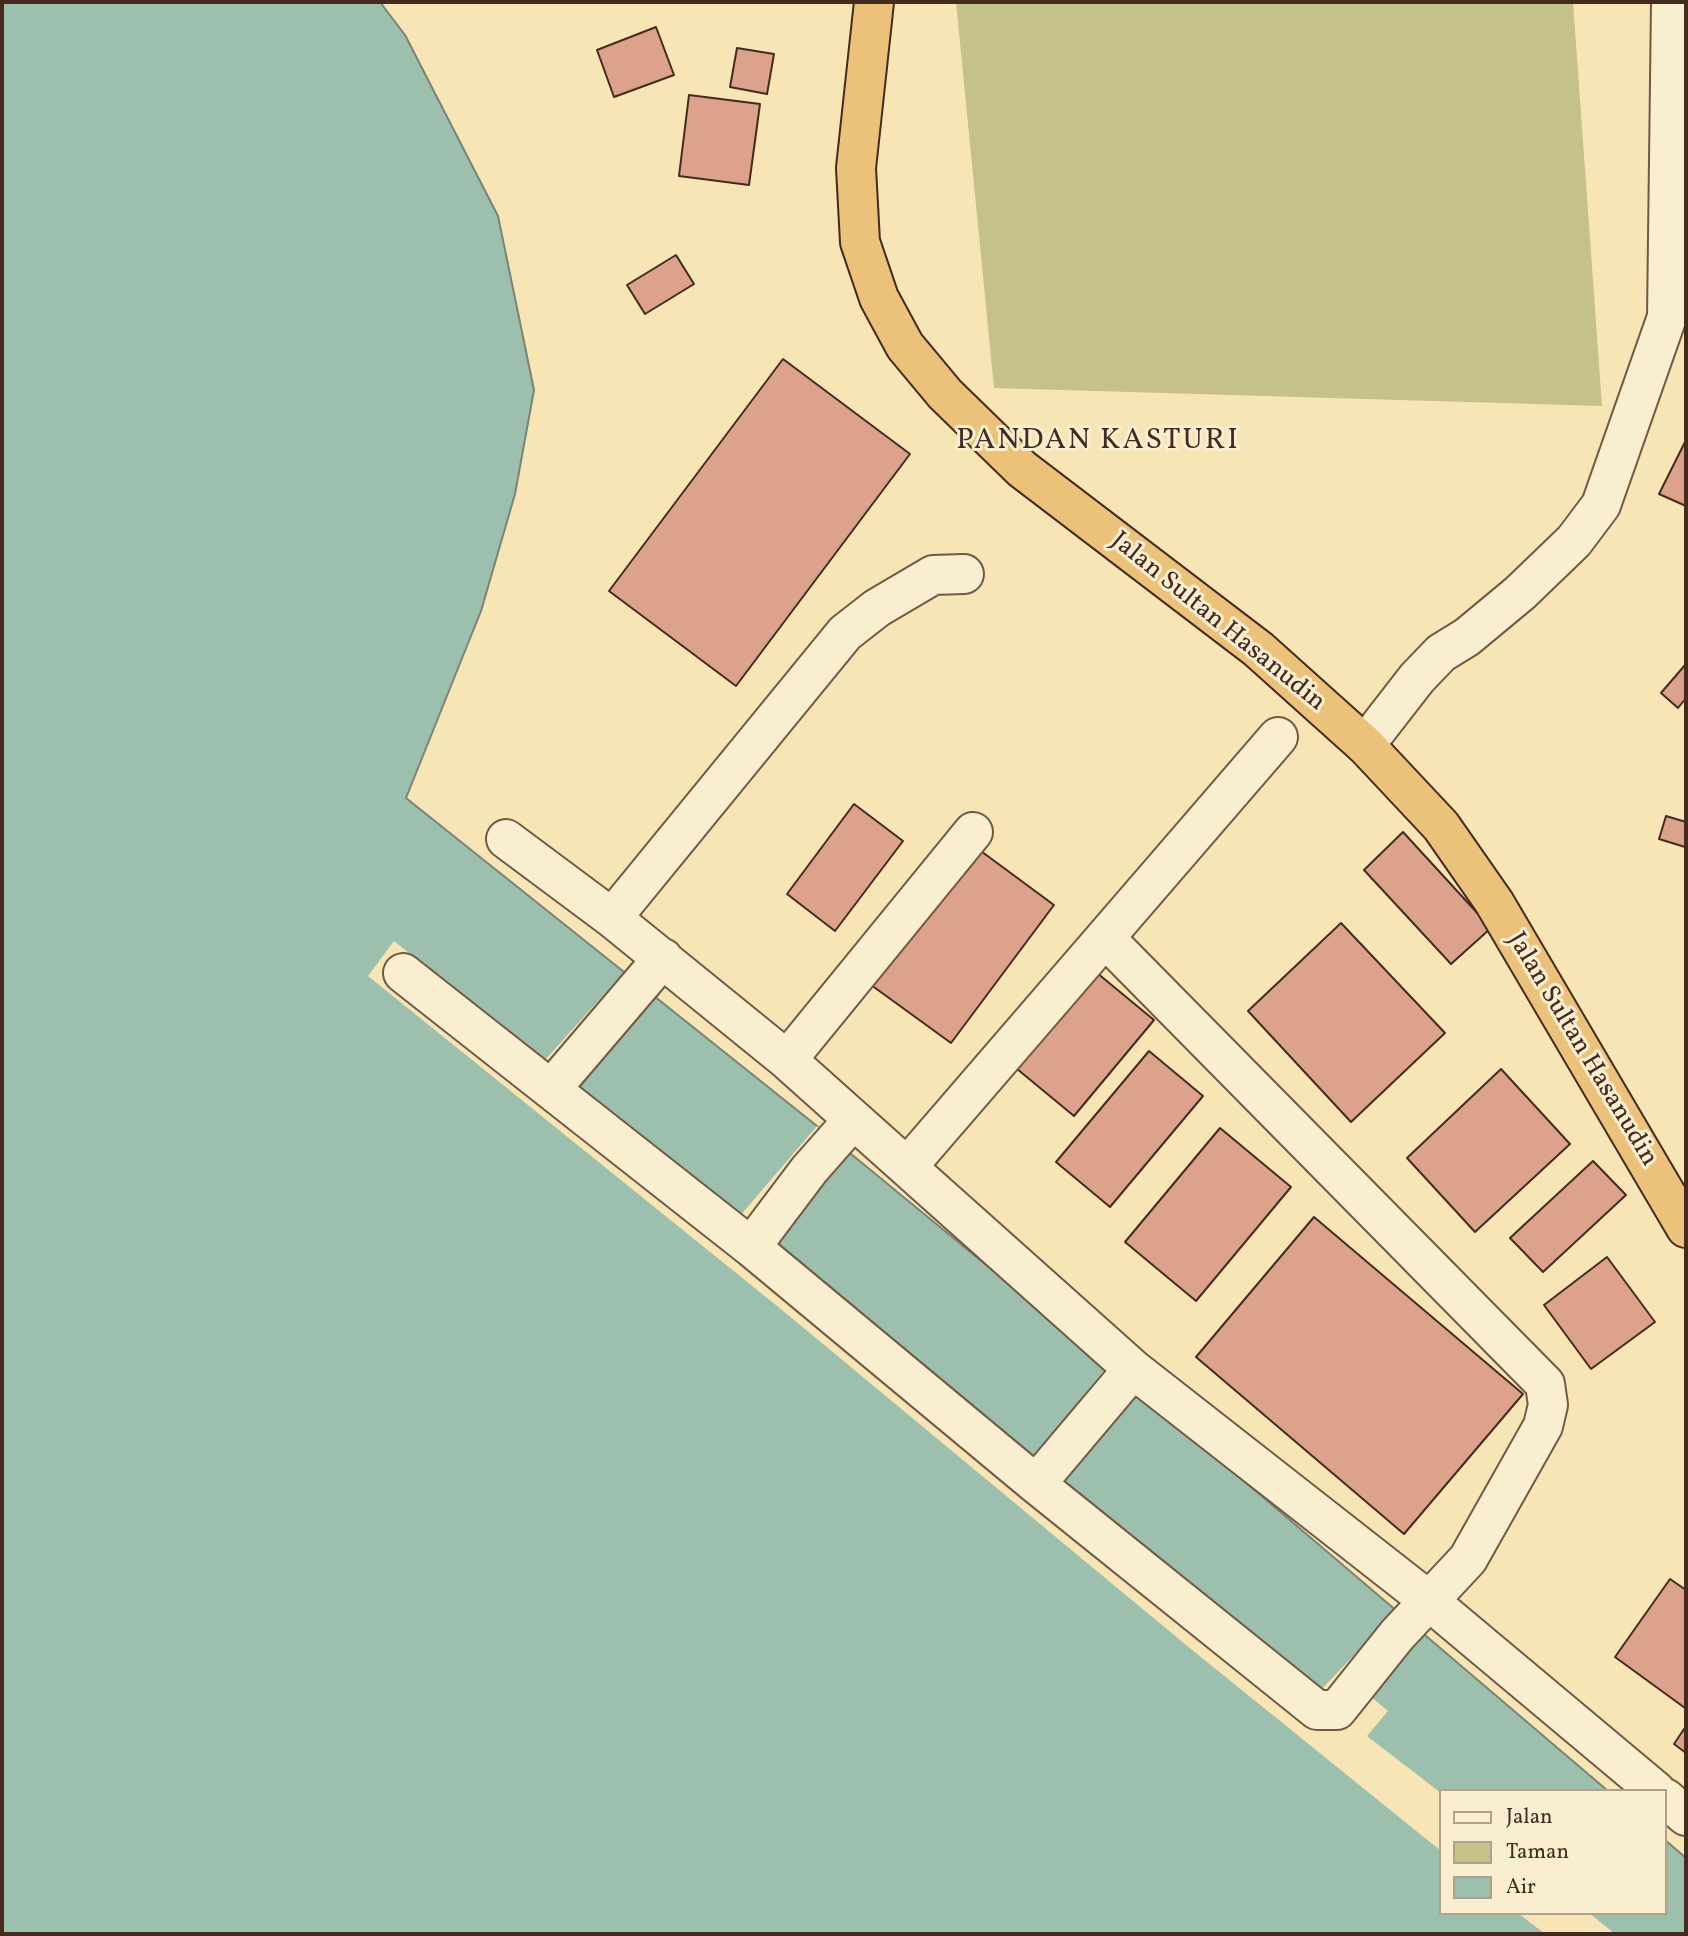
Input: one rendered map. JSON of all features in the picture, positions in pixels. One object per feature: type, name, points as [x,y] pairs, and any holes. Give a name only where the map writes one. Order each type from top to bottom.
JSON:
[{"type":"highway","name":"Jalan Sultan Hasanudin","points":[[874,2],[856,168],[860,242],[879,298],[905,346],[945,394],[1022,469],[1258,649],[1365,745],[1441,826],[1494,902],[1686,1228]]},
{"type":"street","points":[[1365,745],[1417,678],[1441,653],[1467,637],[1520,593],[1574,541],[1601,505],[1667,317],[1671,2]]},
{"type":"street","points":[[612,918],[845,633],[877,608],[933,575],[964,574]]},
{"type":"street","points":[[907,1167],[1278,737]]},
{"type":"street","points":[[787,1060],[973,832]]},
{"type":"street","points":[[506,839],[663,958],[787,1060],[1133,1368],[1428,1600],[1654,1789]]},
{"type":"street","points":[[403,972],[751,1247],[1037,1484],[1317,1710],[1337,1710],[1428,1600],[1468,1559],[1543,1426],[1548,1405],[1545,1384],[1106,939]]},
{"type":"street","points":[[552,1088],[663,958]]},
{"type":"street","points":[[751,1247],[809,1170],[853,1120]]},
{"type":"street","points":[[1037,1484],[1133,1368]]},
{"type":"street","points":[[1667,1800],[1686,1816]]},
{"type":"green space","points":[[956,2],[1573,2],[1602,406],[994,388]]},
{"type":"water","points":[[2,2],[380,2],[405,35],[498,216],[534,390],[515,494],[481,611],[406,798],[817,1126],[1108,1365],[1606,1789],[1440,1789],[1440,1915],[1667,1915],[1667,1842],[1686,1858],[1686,1934],[2,1934]]},
{"type":"pier","points":[[394,941],[544,1061],[624,972],[650,993],[578,1088],[739,1217],[817,1126],[835,1141],[770,1244],[1035,1457],[1108,1365],[1135,1388],[1063,1481],[1316,1695],[1397,1610],[1369,1695],[1388,1711],[1367,1736],[1440,1792],[1440,1850],[1186,1645],[782,1310],[368,976]]},
{"type":"pier","points":[[1521,1915],[1591,1915],[1615,1934],[1545,1934]]},
{"type":"building","points":[[656,27],[674,75],[614,97],[597,50]]},
{"type":"building","points":[[737,48],[774,54],[767,94],[730,87]]},
{"type":"building","points":[[689,95],[760,104],[749,185],[679,176]]},
{"type":"building","points":[[676,255],[694,284],[645,314],[627,285]]},
{"type":"building","points":[[783,359],[910,454],[736,686],[609,591]]},
{"type":"building","points":[[1686,440],[1686,506],[1659,494]]},
{"type":"building","points":[[1685,665],[1686,698],[1678,708],[1661,693]]},
{"type":"building","points":[[854,804],[903,841],[835,931],[787,894]]},
{"type":"building","points":[[1666,816],[1686,822],[1685,847],[1659,839]]},
{"type":"building","points":[[1403,832],[1491,928],[1451,964],[1364,870]]},
{"type":"building","points":[[970,843],[1054,905],[951,1043],[867,982]]},
{"type":"building","points":[[1341,923],[1445,1033],[1351,1122],[1248,1011]]},
{"type":"building","points":[[1091,968],[1154,1020],[1074,1116],[1011,1064]]},
{"type":"building","points":[[1149,1051],[1203,1096],[1110,1207],[1056,1162]]},
{"type":"building","points":[[1501,1069],[1570,1144],[1475,1232],[1407,1158]]},
{"type":"building","points":[[1220,1128],[1291,1187],[1196,1301],[1125,1242]]},
{"type":"building","points":[[1593,1161],[1626,1195],[1543,1272],[1510,1238]]},
{"type":"building","points":[[1314,1217],[1523,1394],[1404,1534],[1196,1357]]},
{"type":"building","points":[[1607,1257],[1655,1322],[1591,1369],[1544,1305]]},
{"type":"building","points":[[1670,1579],[1686,1590],[1685,1708],[1615,1657]]},
{"type":"building","points":[[1686,1726],[1686,1753],[1674,1744]]},
{"type":"district","name":"PANDAN KASTURI","points":[[1098,442]]}]
